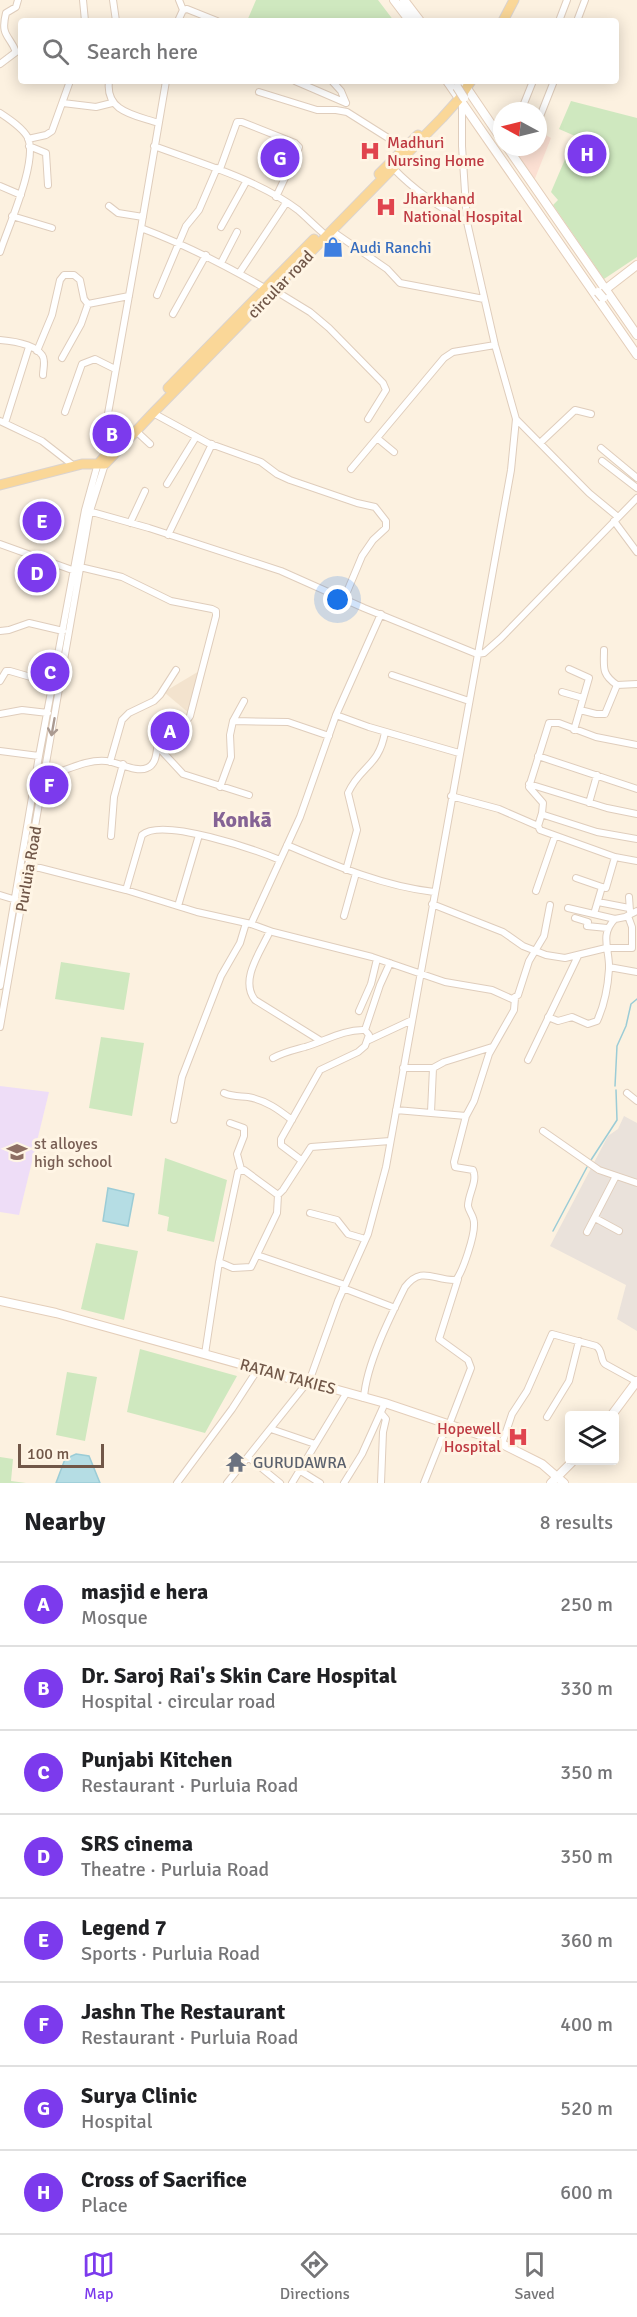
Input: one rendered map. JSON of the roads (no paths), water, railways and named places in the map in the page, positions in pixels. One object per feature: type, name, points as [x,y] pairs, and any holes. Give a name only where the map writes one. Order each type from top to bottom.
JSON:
[{"type":"main road","points":[[499,18],[508,0]]},
{"type":"main road","points":[[505,18],[514,0]]},
{"type":"main road","name":"circular road","points":[[103,461],[136,431],[461,88]]},
{"type":"main road","name":"circular road","points":[[327,231],[393,168],[461,88]]},
{"type":"main road","name":"circular road","points":[[103,461],[271,290]]},
{"type":"main road","points":[[0,485],[103,461]]},
{"type":"street","points":[[0,64],[16,52],[3,31],[6,13],[16,7],[18,0]]},
{"type":"street","points":[[83,0],[85,18]]},
{"type":"street","points":[[113,0],[116,18]]},
{"type":"street","points":[[179,0],[183,10],[179,18]]},
{"type":"street","points":[[389,0],[403,18]]},
{"type":"street","points":[[394,0],[408,18]]},
{"type":"street","points":[[400,0],[415,18]]},
{"type":"street","points":[[404,0],[416,18]]},
{"type":"street","points":[[560,18],[567,0]]},
{"type":"street","points":[[578,18],[585,0]]},
{"type":"street","points":[[183,10],[208,18]]},
{"type":"street","points":[[29,143],[52,131],[69,84]]},
{"type":"street","points":[[109,84],[108,94],[112,102],[126,111],[158,123]]},
{"type":"street","name":"Purluia Road","points":[[0,1027],[39,756],[57,684],[88,511],[103,461],[104,436],[164,84]]},
{"type":"street","points":[[302,84],[346,103]]},
{"type":"street","points":[[335,84],[341,91],[347,112]]},
{"type":"street","points":[[525,102],[532,84]]},
{"type":"street","points":[[546,102],[553,84]]},
{"type":"street","points":[[461,88],[493,134]]},
{"type":"street","points":[[461,88],[493,126]]},
{"type":"street","points":[[227,1483],[306,1384],[365,1239],[386,1167],[511,470],[516,419],[495,345],[467,222],[461,88]]},
{"type":"street","points":[[461,88],[602,294],[637,341]]},
{"type":"street","points":[[259,92],[317,110],[347,112],[404,148]]},
{"type":"street","points":[[63,103],[96,107],[112,102]]},
{"type":"street","points":[[0,113],[15,124],[29,143],[46,153],[48,185]]},
{"type":"street","points":[[158,295],[178,242],[188,221],[199,210],[219,169],[237,122],[243,122],[298,145],[298,150],[276,197]]},
{"type":"street","points":[[0,252],[3,233],[21,195],[26,175],[29,143]]},
{"type":"street","points":[[154,146],[219,169],[276,197],[387,269],[400,283],[484,299]]},
{"type":"street","points":[[508,156],[602,294],[637,355]]},
{"type":"street","points":[[513,156],[637,348]]},
{"type":"street","points":[[393,168],[406,181],[451,214],[467,222]]},
{"type":"street","points":[[221,227],[246,182]]},
{"type":"street","points":[[0,186],[21,195]]},
{"type":"street","points":[[240,272],[286,203]]},
{"type":"street","points":[[109,206],[118,213],[143,217]]},
{"type":"street","points":[[12,216],[52,228]]},
{"type":"street","points":[[141,228],[178,242],[240,272],[323,322],[383,383],[386,390],[384,395],[368,419]]},
{"type":"street","points":[[221,263],[237,232]]},
{"type":"street","points":[[174,314],[206,255]]},
{"type":"street","points":[[602,294],[637,265]]},
{"type":"street","points":[[37,351],[52,315],[62,276],[71,274],[78,277],[82,284],[84,299],[88,304]]},
{"type":"street","points":[[602,294],[637,335]]},
{"type":"street","points":[[88,304],[129,296]]},
{"type":"street","points":[[62,358],[81,324],[88,304]]},
{"type":"street","points":[[0,340],[37,351],[44,360],[43,375]]},
{"type":"street","points":[[351,469],[444,358],[453,352],[495,345]]},
{"type":"street","points":[[29,347],[3,422],[42,441],[74,466]]},
{"type":"street","points":[[65,412],[82,364],[94,358],[115,369]]},
{"type":"street","points":[[540,443],[575,411],[580,410],[591,414]]},
{"type":"street","points":[[153,412],[196,437],[261,462],[290,480],[371,506],[379,511],[386,521],[386,528],[373,540],[362,556],[344,599]]},
{"type":"street","points":[[516,419],[616,519],[637,552]]},
{"type":"street","points":[[136,431],[150,444]]},
{"type":"street","points":[[167,484],[196,437]]},
{"type":"street","points":[[377,438],[394,452]]},
{"type":"street","points":[[168,535],[212,444]]},
{"type":"street","points":[[601,448],[637,478]]},
{"type":"street","points":[[602,461],[637,488]]},
{"type":"street","points":[[130,523],[145,490]]},
{"type":"street","points":[[88,511],[268,566],[477,654],[484,653],[493,646],[637,498]]},
{"type":"street","points":[[0,544],[77,569],[123,577],[171,601],[216,611],[212,637],[190,716],[183,726],[159,739],[154,762],[150,767],[143,769],[110,762],[87,763],[44,777],[36,776]]},
{"type":"street","name":"Purluia Road","points":[[0,986],[16,900],[44,777],[63,631],[77,569]]},
{"type":"street","points":[[174,1120],[182,1077],[221,976],[240,943],[310,793],[336,715],[381,614]]},
{"type":"street","points":[[0,631],[29,623],[63,631]]},
{"type":"street","points":[[604,650],[606,677],[616,685],[637,684]]},
{"type":"street","points":[[569,669],[589,678],[574,730]]},
{"type":"street","points":[[110,762],[122,720],[129,713],[154,701],[176,670]]},
{"type":"street","points":[[0,681],[6,671],[10,671],[57,684]]},
{"type":"street","points":[[392,675],[469,701]]},
{"type":"street","points":[[580,710],[605,714],[616,685]]},
{"type":"street","points":[[562,692],[583,698]]},
{"type":"street","points":[[220,787],[231,757],[230,735],[233,721],[244,701]]},
{"type":"street","points":[[0,714],[22,710],[48,713]]},
{"type":"street","points":[[336,715],[459,753]]},
{"type":"street","points":[[233,721],[288,722],[329,736]]},
{"type":"street","points":[[538,826],[543,803],[530,790],[529,784],[549,723],[559,723],[574,730],[637,745]]},
{"type":"street","points":[[346,870],[357,830],[348,793],[375,760],[385,732]]},
{"type":"street","points":[[158,747],[183,774],[249,795]]},
{"type":"street","points":[[0,751],[39,756]]},
{"type":"street","points":[[538,756],[637,789]]},
{"type":"street","points":[[111,836],[114,797],[123,764]]},
{"type":"street","points":[[589,803],[597,775]]},
{"type":"street","points":[[529,784],[589,803],[637,814]]},
{"type":"street","points":[[452,796],[499,808],[555,836],[615,857],[637,861]]},
{"type":"street","points":[[542,813],[597,832],[637,839]]},
{"type":"street","points":[[126,890],[141,839],[145,832],[156,829],[199,835],[246,846],[280,860]]},
{"type":"street","points":[[178,906],[199,835]]},
{"type":"street","points":[[536,891],[555,836]]},
{"type":"street","points":[[287,845],[346,870],[404,887],[434,892]]},
{"type":"street","points":[[576,878],[606,888],[615,857]]},
{"type":"street","points":[[24,868],[40,868],[126,890],[377,959],[420,975],[460,986],[492,990],[515,998]]},
{"type":"street","points":[[344,916],[356,873]]},
{"type":"street","points":[[594,914],[602,887]]},
{"type":"street","points":[[0,895],[16,900]]},
{"type":"street","points":[[432,904],[503,932],[534,952],[554,957],[578,956],[610,948],[632,948],[628,897]]},
{"type":"street","points":[[598,902],[629,913]]},
{"type":"street","points":[[424,1483],[471,1368],[468,1360],[438,1339],[474,1229],[474,1220],[468,1204],[474,1171],[453,1165],[466,1116],[474,1101],[492,1047],[514,1010],[515,998],[529,961],[546,930],[550,906]]},
{"type":"street","points":[[568,908],[615,919]]},
{"type":"street","points":[[548,1017],[558,1020],[572,1017],[588,1024],[597,1021],[609,967],[607,928],[615,919],[637,911]]},
{"type":"street","points":[[575,918],[588,922],[587,926],[607,928]]},
{"type":"street","points":[[270,931],[249,981],[250,993],[255,1000],[321,1041]]},
{"type":"street","points":[[528,1060],[578,956]]},
{"type":"street","points":[[359,1011],[373,978],[377,959]]},
{"type":"street","points":[[365,1030],[390,963]]},
{"type":"street","points":[[609,967],[637,972]]},
{"type":"street","points":[[301,1160],[285,1149],[280,1142],[320,1070],[358,1053],[368,1041],[412,1020]]},
{"type":"street","points":[[273,1058],[288,1050],[347,1032],[365,1030]]},
{"type":"street","points":[[365,1030],[369,1035],[368,1041]]},
{"type":"street","points":[[403,1068],[433,1068],[444,1062],[492,1047]]},
{"type":"street","points":[[431,1112],[433,1068]]},
{"type":"street","points":[[224,1093],[275,1107],[292,1120]]},
{"type":"street","points":[[627,1094],[637,1101]]},
{"type":"street","points":[[396,1110],[466,1116]]},
{"type":"street","points":[[205,1354],[233,1190],[241,1169],[237,1154],[244,1136],[244,1128],[230,1123]]},
{"type":"street","points":[[543,1131],[585,1162],[637,1183]]},
{"type":"street","points":[[219,1262],[233,1268],[251,1267],[277,1213],[278,1195],[310,1147],[390,1141]]},
{"type":"street","points":[[241,1169],[278,1195]]},
{"type":"street","points":[[587,1232],[616,1176]]},
{"type":"street","points":[[309,1213],[337,1220],[348,1234],[365,1239]]},
{"type":"street","points":[[595,1218],[619,1231]]},
{"type":"street","points":[[257,1255],[395,1308]]},
{"type":"street","points":[[364,1398],[366,1380],[405,1287],[414,1277],[428,1275],[452,1281],[459,1276]]},
{"type":"street","name":"RATAN TAKIES","points":[[0,1300],[258,1368],[306,1384],[347,1392],[384,1403],[502,1444],[537,1461],[561,1480]]},
{"type":"street","points":[[502,1444],[512,1414],[527,1391],[549,1337],[555,1333],[599,1348],[605,1364],[637,1381],[615,1411]]},
{"type":"street","points":[[547,1417],[569,1381],[579,1341]]},
{"type":"street","points":[[177,1483],[238,1400],[258,1368]]},
{"type":"street","points":[[292,1483],[347,1392]]},
{"type":"street","points":[[344,1483],[362,1454],[384,1403]]},
{"type":"street","points":[[381,1413],[386,1419],[383,1432],[381,1483]]},
{"type":"street","points":[[271,1429],[315,1444]]},
{"type":"street","points":[[248,1457],[280,1483]]},
{"type":"street","points":[[551,1483],[561,1480],[571,1465]]},
{"type":"street","points":[[299,1470],[320,1483]]},
{"type":"water","points":[[108,1188],[134,1194],[128,1226],[103,1221]]},
{"type":"water","points":[[76,1454],[89,1456],[100,1483],[56,1483],[65,1459]]},
{"type":"waterway","points":[[615,1086],[617,1046],[626,1026],[631,1004],[637,999]]},
{"type":"waterway","points":[[591,1160],[617,1120],[616,1090]]},
{"type":"waterway","points":[[553,1231],[587,1167]]},
{"type":"place","name":"Madhuri Nursing Home","points":[[370,151]]},
{"type":"place","name":"Cross of Sacrifice","points":[[587,154]]},
{"type":"place","name":"Surya Clinic","points":[[280,158]]},
{"type":"place","name":"Jharkhand National Hospital","points":[[386,207]]},
{"type":"place","name":"Audi Ranchi","points":[[333,247]]},
{"type":"place","name":"Dr. Saroj Rai's Skin Care Hospital","points":[[112,434]]},
{"type":"place","name":"Legend 7","points":[[42,521]]},
{"type":"place","name":"SRS cinema","points":[[37,573]]},
{"type":"place","name":"Punjabi Kitchen","points":[[50,672]]},
{"type":"place","name":"masjid e hera","points":[[170,731]]},
{"type":"place","name":"Jashn The Restaurant","points":[[49,785]]},
{"type":"place","name":"st alloyes high school","points":[[17,1152]]},
{"type":"place","name":"Hopewell Hospital","points":[[518,1437]]},
{"type":"place","name":"GURUDAWRA","points":[[236,1462]]},
{"type":"district","name":"Konkā","points":[[242,819]]}]
